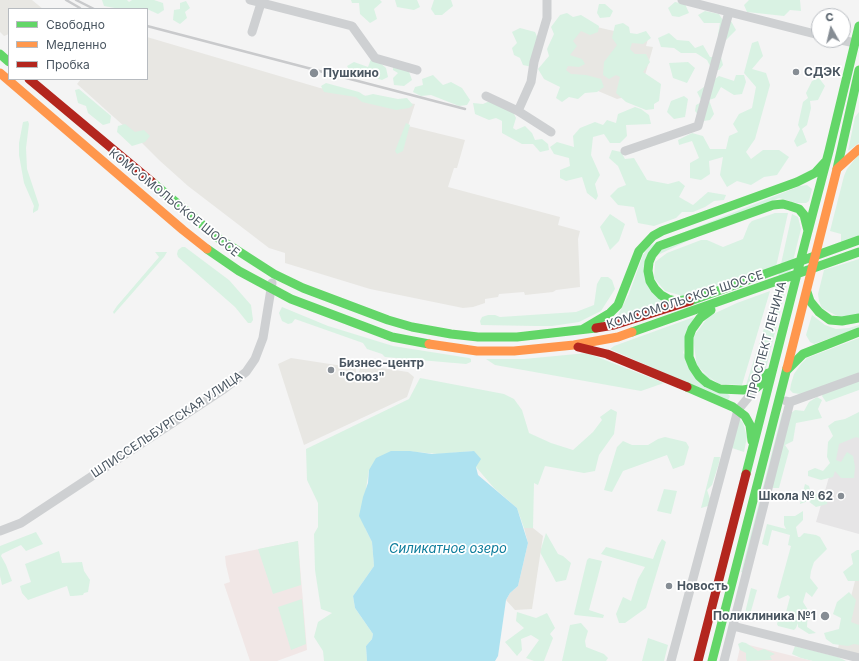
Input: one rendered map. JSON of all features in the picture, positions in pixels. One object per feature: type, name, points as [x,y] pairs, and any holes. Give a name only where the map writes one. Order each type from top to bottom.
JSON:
[{"type":"main road","name":"ПРОСПЕКТ ЛЕНИНА","points":[[698,661],[859,26]]},
{"type":"main road","points":[[0,54],[8,61]]},
{"type":"main road","points":[[712,661],[787,370],[790,352],[821,238],[858,87],[859,70]]},
{"type":"main road","name":"КОМСОМОЛЬСКОЕ ШОССЕ","points":[[0,73],[8,80]]},
{"type":"main road","name":"КОМСОМОЛЬСКОЕ ШОССЕ","points":[[8,80],[206,248],[239,271],[291,299],[392,337],[436,346],[477,351],[514,351],[574,345],[618,337],[721,303],[859,252]]},
{"type":"main road","name":"КОМСОМОЛЬСКОЕ ШОССЕ","points":[[30,80],[218,238],[240,253],[297,286],[330,300],[412,327],[478,337],[517,337],[581,330],[632,320],[706,296],[859,240]]},
{"type":"main road","points":[[837,169],[859,149]]},
{"type":"main road","points":[[581,330],[610,313],[618,305],[639,251],[653,236],[662,231],[797,182],[815,173],[826,161]]},
{"type":"main road","points":[[706,296],[676,301],[668,299],[655,289],[650,281],[648,271],[649,262],[652,255],[660,246],[773,204],[783,204],[799,209],[804,215],[808,231]]},
{"type":"main road","points":[[808,288],[810,301],[816,309],[830,320],[842,321],[859,318]]},
{"type":"main road","points":[[721,303],[700,318],[692,329],[688,345],[689,357],[698,376],[706,383],[720,388],[743,390],[756,388],[762,383],[774,362]]},
{"type":"main road","points":[[787,370],[803,354],[859,332]]},
{"type":"main road","points":[[574,345],[607,354],[738,410],[745,416],[750,425],[753,444]]},
{"type":"street","points":[[250,0],[352,26],[375,58],[417,70]]},
{"type":"street","points":[[518,111],[531,82],[534,62],[547,18],[547,0]]},
{"type":"street","points":[[682,0],[811,33]]},
{"type":"street","points":[[252,32],[261,2]]},
{"type":"street","points":[[625,151],[698,126],[729,12]]},
{"type":"street","points":[[851,42],[855,43]]},
{"type":"street","points":[[486,96],[518,111],[550,132]]},
{"type":"street","name":"ШЛИССЕЛЬБУРГСКАЯ УЛИЦА","points":[[0,531],[21,523],[224,389],[246,372],[255,358],[263,338],[270,288],[274,274]]},
{"type":"street","points":[[779,399],[790,402],[859,377]]},
{"type":"street","points":[[671,661],[738,410],[756,388]]},
{"type":"street","points":[[724,661],[790,402]]},
{"type":"street","points":[[733,626],[859,658]]},
{"type":"shaded area","points":[[0,0],[32,0],[42,8],[8,8],[8,34],[4,36],[0,32]]},
{"type":"shaded area","points":[[567,20],[648,39],[646,46],[653,47],[640,93],[617,99],[546,69]]},
{"type":"shaded area","points":[[148,37],[320,88],[415,104],[408,126],[465,140],[457,168],[454,168],[448,187],[560,217],[558,225],[580,231],[578,239],[580,287],[525,295],[524,292],[499,294],[498,297],[485,299],[485,303],[473,307],[463,308],[370,289],[285,263],[285,253],[269,248],[188,186],[77,84],[80,80],[148,80]]},
{"type":"shaded area","points":[[291,358],[356,368],[356,373],[359,372],[361,365],[408,372],[414,377],[407,397],[304,445],[278,364]]},
{"type":"shaded area","name":"Школа № 62","points":[[859,433],[859,534],[816,522],[831,470],[837,439]]},
{"type":"shaded area","points":[[298,541],[307,650],[277,661],[250,661],[224,584],[230,582],[225,556]]},
{"type":"shaded area","points":[[859,565],[859,654],[838,648]]},
{"type":"shaded area","points":[[741,643],[813,661],[737,661]]},
{"type":"green space","points":[[102,0],[127,0],[129,2],[132,0],[154,0],[163,3],[164,10],[158,14],[148,9],[148,8],[115,8],[104,6]]},
{"type":"green space","points":[[351,0],[380,0],[382,2],[374,9],[377,19],[370,23],[360,14],[359,3],[352,3]]},
{"type":"green space","points":[[395,0],[417,0],[420,7],[414,10],[397,7]]},
{"type":"green space","points":[[434,0],[451,0],[453,6],[442,15],[435,15],[431,9]]},
{"type":"green space","points":[[749,0],[800,0],[801,11],[790,10],[784,16],[747,12],[744,5]]},
{"type":"green space","points":[[186,1],[190,8],[185,12],[187,18],[180,24],[173,20],[174,10],[180,9],[180,3]]},
{"type":"green space","points":[[675,2],[685,4],[689,13],[679,17],[672,16],[668,8]]},
{"type":"green space","points":[[599,4],[605,4],[613,11],[610,17],[600,18],[597,13]]},
{"type":"green space","points":[[705,11],[719,14],[724,22],[731,21],[736,30],[726,40],[718,35],[720,23],[704,23],[698,15]]},
{"type":"green space","points":[[567,13],[573,17],[581,15],[599,26],[598,32],[590,35],[581,31],[573,41],[577,46],[570,55],[582,59],[585,64],[579,67],[568,66],[566,70],[571,74],[586,75],[601,79],[604,87],[597,92],[585,93],[578,99],[569,97],[562,102],[556,98],[560,87],[544,79],[538,69],[549,56],[547,49],[554,34],[551,27],[560,15]]},
{"type":"green space","points":[[623,23],[629,27],[630,33],[637,34],[646,31],[651,38],[643,44],[632,43],[630,49],[635,54],[646,54],[650,62],[643,72],[661,84],[659,101],[654,104],[654,109],[646,110],[626,102],[616,93],[620,77],[616,75],[609,79],[603,75],[604,62],[617,45],[612,38],[615,25]]},
{"type":"green space","points":[[520,28],[535,32],[539,41],[532,67],[523,65],[520,58],[514,55],[512,48],[517,43],[512,32]]},
{"type":"green space","points":[[669,33],[677,40],[689,41],[695,48],[703,45],[710,57],[721,57],[723,65],[719,70],[712,70],[707,60],[696,53],[681,53],[674,48],[661,47],[658,38]]},
{"type":"green space","points":[[758,41],[763,56],[752,69],[766,73],[770,85],[755,139],[746,152],[751,159],[763,150],[779,150],[789,157],[777,175],[764,177],[751,185],[737,181],[727,187],[720,175],[723,157],[709,161],[710,174],[701,180],[690,178],[690,163],[699,158],[692,141],[679,145],[678,140],[692,133],[703,136],[710,149],[726,149],[729,136],[738,132],[733,124],[739,114],[752,108],[756,87],[744,73],[752,43]]},
{"type":"green space","points":[[371,59],[378,61],[386,68],[388,77],[382,80],[366,75],[351,73],[347,66],[354,62],[368,67]]},
{"type":"green space","points":[[688,62],[695,68],[687,83],[673,78],[669,63]]},
{"type":"green space","points":[[393,64],[408,69],[412,80],[404,86],[394,85],[393,78],[398,73],[393,70]]},
{"type":"green space","points":[[433,75],[443,85],[451,82],[462,88],[470,100],[467,105],[459,106],[431,95],[421,96],[413,92],[415,87],[423,85],[422,79]]},
{"type":"green space","points":[[736,75],[744,75],[746,82],[742,94],[734,95],[721,87],[715,98],[709,100],[714,114],[710,120],[703,121],[695,111],[696,105],[702,102],[697,92],[719,76],[734,81]]},
{"type":"green space","points":[[819,78],[825,86],[818,100],[810,101],[811,108],[807,125],[802,129],[807,142],[797,147],[794,141],[800,129],[798,125],[803,102],[808,98],[806,93],[812,81]]},
{"type":"green space","points":[[326,83],[359,92],[365,96],[373,94],[398,99],[407,98],[413,105],[409,108],[396,110],[362,102],[356,97],[324,92],[321,86]]},
{"type":"green space","points":[[79,89],[111,116],[110,123],[103,125],[88,113],[86,106],[78,103],[75,90]]},
{"type":"green space","points":[[684,96],[688,99],[685,117],[674,119],[667,112],[671,101]]},
{"type":"green space","points":[[492,100],[510,106],[516,118],[513,128],[516,130],[525,126],[532,133],[535,140],[542,139],[548,144],[549,150],[540,152],[533,144],[522,144],[502,133],[502,121],[496,118],[489,120],[475,114],[473,103],[483,104]]},
{"type":"green space","points":[[635,107],[641,109],[649,115],[651,124],[626,125],[627,136],[620,143],[610,143],[604,134],[593,137],[591,155],[600,175],[595,184],[598,196],[596,200],[587,193],[582,177],[566,181],[560,178],[560,170],[570,166],[569,158],[554,154],[550,147],[557,142],[574,147],[573,136],[580,128],[595,122],[603,125],[607,120],[616,123],[618,114]]},
{"type":"green space","points":[[859,112],[859,143],[848,151],[855,117]]},
{"type":"green space","points":[[28,121],[29,124],[26,148],[27,169],[39,205],[38,210],[33,213],[34,206],[24,183],[19,155],[19,143],[23,122]]},
{"type":"green space","points":[[406,123],[410,125],[403,151],[397,154],[395,151]]},
{"type":"green space","points":[[125,124],[135,132],[144,130],[150,136],[145,142],[132,146],[117,132],[118,126]]},
{"type":"green space","points":[[612,150],[621,152],[625,159],[634,158],[647,180],[668,184],[679,181],[685,186],[679,197],[693,205],[708,192],[726,195],[724,200],[714,201],[693,212],[682,212],[676,218],[654,226],[638,223],[634,207],[618,205],[610,196],[618,188],[626,185],[618,166],[609,158]]},
{"type":"green space","points":[[859,154],[859,236],[841,243],[841,234],[830,231],[844,176],[847,169]]},
{"type":"green space","points":[[807,185],[812,189],[809,201],[806,203],[797,203],[779,198],[645,261],[666,304],[620,318],[618,315],[629,294],[643,255],[649,246],[800,186]]},
{"type":"green space","points":[[775,213],[788,213],[776,267],[683,296],[665,291],[654,278],[655,262],[667,253],[701,240],[707,240],[723,247],[743,239],[749,224],[752,221]]},
{"type":"green space","points":[[610,214],[625,224],[619,241],[610,250],[600,227]]},
{"type":"green space","points":[[792,214],[798,217],[801,229],[765,372],[762,378],[746,385],[773,300]]},
{"type":"green space","points":[[185,247],[229,280],[251,305],[253,320],[251,323],[248,323],[235,307],[178,257],[178,250]]},
{"type":"green space","points":[[155,252],[167,252],[114,314],[113,312],[117,306],[159,257]]},
{"type":"green space","points":[[859,259],[859,315],[845,320],[822,308],[818,294],[824,270]]},
{"type":"green space","points":[[601,277],[608,277],[612,280],[615,289],[601,311],[579,322],[552,326],[481,325],[480,321],[482,317],[488,315],[500,317],[576,312],[594,305],[597,284]]},
{"type":"green space","points":[[770,291],[742,385],[719,384],[697,368],[693,337],[709,316],[737,303]]},
{"type":"green space","points":[[282,307],[328,326],[393,346],[469,358],[471,359],[471,362],[466,364],[385,357],[382,354],[367,349],[363,343],[295,319],[292,323],[288,324],[282,321],[279,313]]},
{"type":"green space","points":[[812,315],[825,325],[836,329],[849,328],[859,325],[859,328],[814,344],[810,342],[806,335]]},
{"type":"green space","points":[[694,317],[683,353],[730,396],[728,401],[610,349],[614,346]]},
{"type":"green space","points":[[859,338],[859,390],[826,402],[822,396],[825,389],[800,394],[793,393],[790,390],[794,374],[807,358]]},
{"type":"green space","points":[[587,353],[664,383],[641,391],[495,365],[486,359],[524,359]]},
{"type":"green space","points":[[420,378],[504,394],[514,399],[522,410],[529,433],[551,443],[573,450],[593,432],[602,420],[600,417],[611,409],[617,412],[614,434],[599,455],[595,471],[584,473],[545,466],[538,485],[534,483],[533,528],[524,528],[517,508],[494,488],[476,467],[474,451],[438,454],[405,451],[369,470],[366,489],[365,528],[372,542],[374,566],[353,596],[355,608],[373,634],[372,639],[366,646],[367,661],[324,661],[323,651],[314,637],[318,622],[332,613],[321,609],[315,570],[314,534],[318,527],[318,503],[307,480],[306,449],[409,399]]},
{"type":"green space","points":[[817,397],[822,400],[818,409],[822,418],[796,423],[793,441],[785,445],[789,451],[779,488],[773,488],[770,472],[744,573],[741,572],[782,413],[784,413],[784,418],[795,410],[804,411],[809,402]]},
{"type":"green space","points":[[859,412],[859,438],[856,437],[839,444],[836,460],[841,462],[847,452],[853,456],[855,467],[854,478],[841,478],[835,471],[833,477],[821,480],[808,476],[808,471],[815,468],[823,471],[830,463],[827,457],[828,442],[833,436],[828,426],[835,421],[845,419]]},
{"type":"green space","points":[[739,418],[743,423],[747,437],[744,452],[732,448]]},
{"type":"green space","points":[[665,437],[686,442],[689,447],[684,465],[673,469],[667,455],[623,471],[612,492],[604,490],[617,447],[623,441],[632,445],[648,445]]},
{"type":"green space","points":[[714,457],[720,457],[712,485],[707,490],[710,499],[708,506],[701,508]]},
{"type":"green space","points":[[805,484],[809,486],[812,497],[821,491],[828,496],[827,504],[816,507],[808,501],[800,504]]},
{"type":"green space","points":[[664,489],[677,491],[671,514],[657,511]]},
{"type":"green space","points":[[803,511],[803,520],[796,527],[798,537],[804,533],[816,535],[820,537],[827,549],[814,562],[811,571],[810,578],[818,588],[812,597],[806,592],[803,602],[808,610],[807,627],[816,633],[809,634],[798,627],[798,623],[794,630],[778,626],[777,624],[779,617],[785,616],[790,597],[788,595],[779,599],[777,597],[791,546],[788,545],[790,535],[772,530],[768,546],[762,544],[767,524],[786,529],[784,525],[784,516],[795,516]]},
{"type":"green space","points":[[36,532],[43,544],[26,551],[21,545],[2,554],[1,556],[12,581],[2,585],[0,576],[0,546]]},
{"type":"green space","points":[[546,533],[558,554],[563,556],[571,563],[566,580],[556,582],[540,552]]},
{"type":"green space","points":[[662,539],[666,542],[646,608],[625,623],[619,623],[616,614],[623,597],[631,601],[638,579],[645,567],[601,554],[606,547],[653,559]]},
{"type":"green space","points":[[298,541],[301,585],[273,594],[258,549]]},
{"type":"green space","points":[[859,550],[859,581],[848,581],[843,572],[853,564],[851,554]]},
{"type":"green space","points":[[59,551],[62,563],[82,562],[84,571],[90,580],[88,592],[84,593],[83,595],[70,596],[67,586],[28,600],[22,593],[20,586],[31,582],[25,564]]},
{"type":"green space","points":[[589,558],[602,561],[589,610],[604,615],[603,618],[574,614],[587,560]]},
{"type":"green space","points":[[751,588],[757,590],[749,618],[744,617]]},
{"type":"green space","points":[[849,592],[856,600],[851,622],[859,625],[859,645],[854,644],[848,646],[833,644],[826,639],[824,633],[839,629],[841,618],[833,614],[837,602]]},
{"type":"green space","points":[[302,599],[306,644],[291,650],[278,607]]},
{"type":"green space","points":[[517,612],[536,618],[547,613],[555,628],[550,634],[553,638],[544,661],[534,661],[526,658],[539,640],[531,635],[521,639],[522,650],[517,656],[505,642],[524,628],[516,621]]},
{"type":"green space","points":[[581,623],[588,631],[585,641],[586,647],[604,654],[608,658],[606,661],[562,661],[570,625]]},
{"type":"green space","points":[[648,638],[668,645],[664,661],[642,661]]},
{"type":"green space","points":[[742,642],[758,651],[764,649],[775,654],[770,656],[772,660],[747,661],[746,653],[740,650],[738,644]]},
{"type":"green space","points":[[795,646],[838,657],[846,661],[813,661],[801,658],[792,654]]},
{"type":"sand","points":[[524,528],[533,528],[543,536],[532,609],[515,610],[506,600],[510,593],[518,586],[528,543]]},
{"type":"water","name":"Силикатное озеро","points":[[391,451],[410,451],[432,454],[474,451],[481,459],[476,467],[478,475],[517,508],[528,543],[518,586],[510,593],[506,600],[498,656],[495,661],[367,661],[366,646],[372,639],[373,634],[355,608],[353,596],[374,566],[372,542],[359,516],[368,483],[369,470],[376,458]]},
{"type":"railway","points":[[66,0],[80,8]]},
{"type":"railway","points":[[76,0],[92,8]]},
{"type":"railway","points":[[148,26],[465,109]]},
{"type":"traffic: fast","points":[[808,231],[859,26]]},
{"type":"traffic: fast","points":[[0,54],[8,61]]},
{"type":"traffic: fast","points":[[837,169],[859,70]]},
{"type":"traffic: fast","points":[[583,329],[610,313],[618,305],[639,251],[653,236],[662,231],[797,182],[815,173],[826,161]]},
{"type":"traffic: fast","points":[[152,182],[218,238],[274,274],[303,288],[388,320],[412,327],[478,337],[517,337],[596,328]]},
{"type":"traffic: fast","points":[[684,300],[676,301],[668,299],[661,295],[650,281],[648,271],[649,262],[659,246],[773,205],[783,204],[790,206],[799,209],[804,215],[808,231],[746,474]]},
{"type":"traffic: fast","points":[[690,301],[859,240]]},
{"type":"traffic: fast","points":[[207,249],[239,271],[291,299],[392,337],[429,344]]},
{"type":"traffic: fast","points":[[632,332],[859,252]]},
{"type":"traffic: fast","points":[[807,292],[810,301],[814,306],[819,312],[830,320],[842,321],[859,318]]},
{"type":"traffic: fast","points":[[711,310],[700,318],[692,329],[689,337],[689,357],[699,376],[707,383],[720,389],[743,390],[756,388],[762,383],[768,373]]},
{"type":"traffic: fast","points":[[787,370],[803,354],[859,332]]},
{"type":"traffic: fast","points":[[712,661],[787,368]]},
{"type":"traffic: fast","points":[[687,387],[733,407],[745,416],[750,425],[752,441]]},
{"type":"traffic: slow","points":[[0,73],[8,80]]},
{"type":"traffic: slow","points":[[8,80],[207,249]]},
{"type":"traffic: slow","points":[[787,368],[837,169],[859,149]]},
{"type":"traffic: slow","points":[[429,344],[477,351],[514,351],[574,345],[618,337],[632,332]]},
{"type":"traffic: jam","points":[[30,80],[152,182]]},
{"type":"traffic: jam","points":[[596,328],[614,325],[690,301]]},
{"type":"traffic: jam","points":[[578,347],[607,354],[687,387]]},
{"type":"traffic: jam","points":[[698,661],[746,474]]},
{"type":"place","name":"СДЭК","points":[[796,72]]},
{"type":"place","name":"Пушкино","points":[[314,73]]},
{"type":"place","name":"Бизнес-центр \"Союз\"","points":[[331,370]]},
{"type":"place","name":"Школа № 62","points":[[841,496]]},
{"type":"place","name":"Новость","points":[[669,586]]},
{"type":"place","name":"Поликлиника №1","points":[[825,616]]}]
